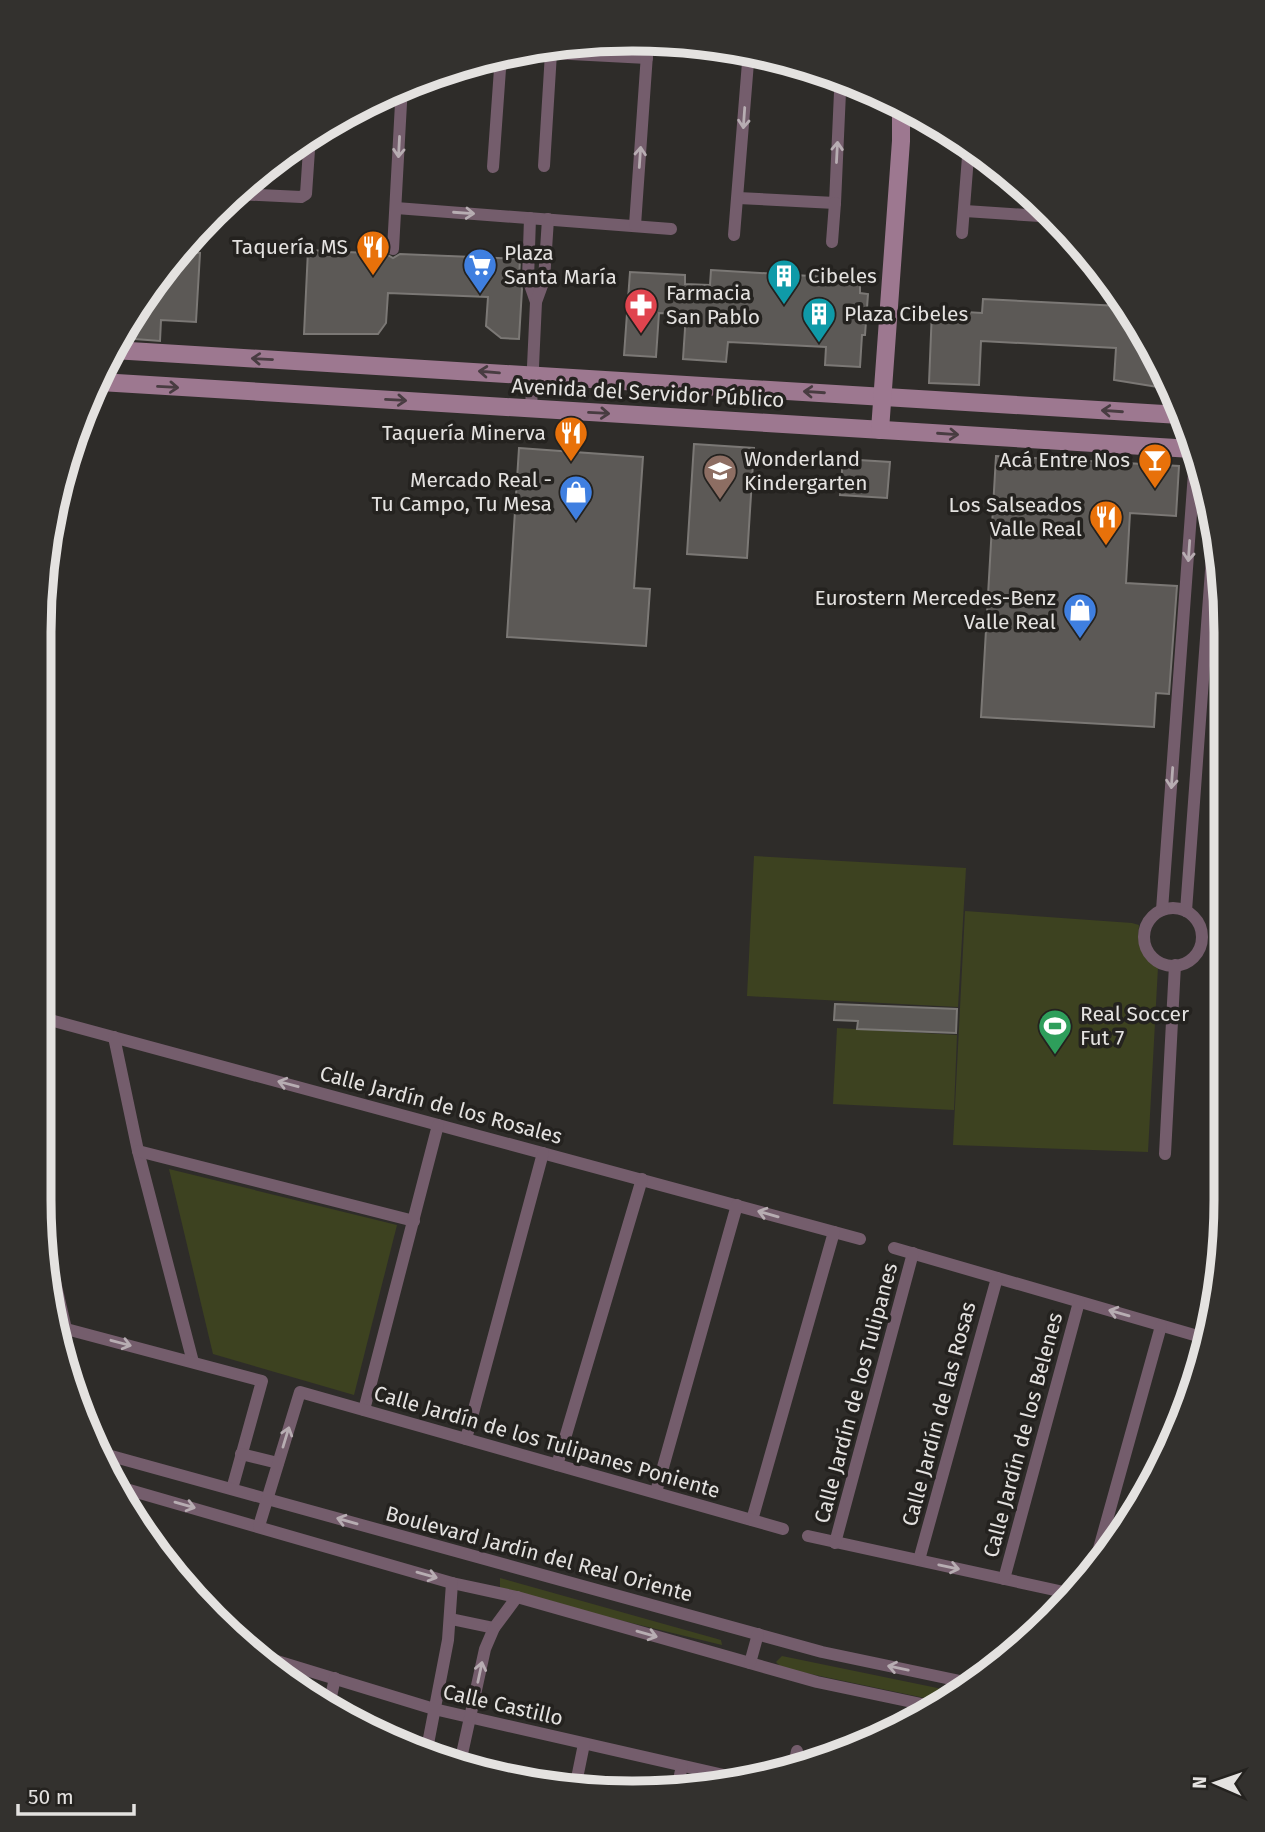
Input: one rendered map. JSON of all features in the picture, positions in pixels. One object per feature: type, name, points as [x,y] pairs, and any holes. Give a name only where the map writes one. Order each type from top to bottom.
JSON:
[{"type":"street","points":[[635,225],[647,51]]},
{"type":"street","points":[[574,54],[647,58]]},
{"type":"street","points":[[544,166],[551,57]]},
{"type":"street","points":[[734,235],[748,62]]},
{"type":"street","points":[[493,167],[500,67]]},
{"type":"street","points":[[832,242],[841,90]]},
{"type":"street","points":[[393,249],[401,99]]},
{"type":"street","points":[[880,430],[901,117]]},
{"type":"street","points":[[249,195],[301,197],[306,194],[309,149]]},
{"type":"street","points":[[962,233],[968,158]]},
{"type":"street","points":[[737,198],[835,203]]},
{"type":"street","points":[[396,208],[671,229]]},
{"type":"street","points":[[965,211],[1038,216]]},
{"type":"street","points":[[530,218],[528,279],[536,302]]},
{"type":"street","points":[[531,409],[536,302],[544,280],[548,219]]},
{"type":"street","name":"Avenida del Servidor Público","points":[[124,351],[1172,414]]},
{"type":"street","name":"Avenida del Servidor Público","points":[[107,383],[1184,448]]},
{"type":"street","points":[[1162,910],[1193,480]]},
{"type":"street","points":[[1186,911],[1211,573]]},
{"type":"street","points":[[1178,908],[1186,911],[1198,922],[1201,938],[1196,953],[1191,960],[1175,965],[1153,958],[1145,944],[1144,936],[1149,920],[1162,910],[1178,908]]},
{"type":"street","points":[[1165,1154],[1175,965]]},
{"type":"street","name":"Calle Jardín de los Rosales","points":[[51,1020],[860,1239]]},
{"type":"street","points":[[114,1037],[138,1151],[193,1362]]},
{"type":"street","points":[[364,1410],[438,1125]]},
{"type":"street","points":[[138,1151],[414,1221]]},
{"type":"street","points":[[466,1439],[542,1153]]},
{"type":"street","points":[[557,1465],[642,1179]]},
{"type":"street","points":[[656,1492],[737,1205]]},
{"type":"street","points":[[752,1520],[834,1232]]},
{"type":"street","points":[[894,1248],[1197,1336]]},
{"type":"street","name":"Calle Jardín de los Tulipanes","points":[[835,1543],[914,1254]]},
{"type":"street","name":"Calle Jardín de las Rosas","points":[[919,1560],[997,1278]]},
{"type":"street","name":"Calle Jardín de los Belenes","points":[[1004,1579],[1079,1302]]},
{"type":"street","points":[[1100,1546],[1161,1326]]},
{"type":"street","points":[[66,1330],[262,1381],[232,1489]]},
{"type":"street","name":"Calle Jardín de los Tulipanes Poniente","points":[[278,1464],[300,1392],[783,1528]]},
{"type":"street","points":[[241,1454],[278,1464],[259,1526]]},
{"type":"street","name":"Boulevard Jardín del Real Oriente","points":[[110,1456],[822,1652],[959,1681]]},
{"type":"street","points":[[129,1490],[452,1583],[517,1597],[817,1682],[922,1704]]},
{"type":"street","points":[[808,1536],[1062,1592]]},
{"type":"street","points":[[428,1743],[451,1619],[452,1583]]},
{"type":"street","points":[[462,1755],[485,1649],[494,1628],[517,1597]]},
{"type":"street","points":[[451,1619],[494,1628]]},
{"type":"street","points":[[750,1663],[758,1634]]},
{"type":"street","name":"Calle Castillo","points":[[278,1661],[434,1709],[718,1774]]},
{"type":"street","points":[[331,1696],[335,1678]]},
{"type":"street","points":[[577,1778],[584,1744]]},
{"type":"street","points":[[796,1757],[797,1751]]},
{"type":"street","points":[[679,1779],[682,1766]]},
{"type":"green space","points":[[754,856],[966,868],[958,1007],[747,996]]},
{"type":"green space","name":"Real Soccer Fut 7","points":[[965,911],[1139,925],[1141,950],[1158,967],[1148,1152],[953,1145]]},
{"type":"green space","points":[[837,1028],[957,1035],[954,1110],[833,1104]]},
{"type":"green space","points":[[169,1169],[397,1225],[354,1395],[213,1354]]},
{"type":"green space","points":[[500,1578],[721,1640],[722,1645],[500,1591]]},
{"type":"green space","points":[[782,1656],[945,1690],[930,1699],[782,1668],[776,1662]]},
{"type":"building","name":"Plaza Santa María","points":[[308,250],[386,254],[393,258],[400,254],[520,259],[519,279],[522,289],[519,339],[501,338],[486,326],[488,297],[388,293],[386,323],[378,334],[304,334]]},
{"type":"building","points":[[192,253],[200,253],[196,322],[161,320],[160,341],[135,339],[135,332],[171,278]]},
{"type":"building","points":[[711,270],[860,279],[860,293],[868,294],[860,367],[825,365],[826,347],[728,342],[726,362],[683,359],[686,314],[659,313],[656,357],[624,355],[630,272],[685,275],[685,284],[710,285]]},
{"type":"building","points":[[983,299],[1114,306],[1136,342],[1158,387],[1114,380],[1116,348],[981,341],[979,385],[929,383],[932,310],[982,313]]},
{"type":"building","name":"Wonderland Kindergarten","points":[[694,444],[754,448],[747,558],[687,554]]},
{"type":"building","name":"Mercado Real - Tu Campo, Tu Mesa","points":[[519,448],[643,457],[634,588],[650,589],[646,646],[507,637]]},
{"type":"building","name":"Eurostern Mercedes-Benz Valle Real","points":[[996,456],[1179,466],[1176,516],[1130,513],[1126,583],[1177,586],[1169,694],[1156,693],[1154,727],[981,717]]},
{"type":"building","points":[[843,459],[890,462],[887,498],[840,495]]},
{"type":"building","points":[[835,1004],[957,1009],[956,1033],[857,1029],[858,1021],[834,1020]]},
{"type":"place","name":"Taquería MS","points":[[373,277]]},
{"type":"place","name":"Plaza Santa María","points":[[480,295]]},
{"type":"place","name":"Cibeles","points":[[784,306]]},
{"type":"place","name":"Farmacia San Pablo","points":[[641,335]]},
{"type":"place","name":"Plaza Cibeles","points":[[819,344]]},
{"type":"place","name":"Taquería Minerva","points":[[571,463]]},
{"type":"place","name":"Acá Entre Nos","points":[[1155,490]]},
{"type":"place","name":"Wonderland Kindergarten","points":[[720,501]]},
{"type":"place","name":"Mercado Real - Tu Campo, Tu Mesa","points":[[576,522]]},
{"type":"place","name":"Los Salseados Valle Real","points":[[1106,547]]},
{"type":"place","name":"Eurostern Mercedes-Benz Valle Real","points":[[1080,640]]},
{"type":"place","name":"Real Soccer Fut 7","points":[[1055,1056]]}]
